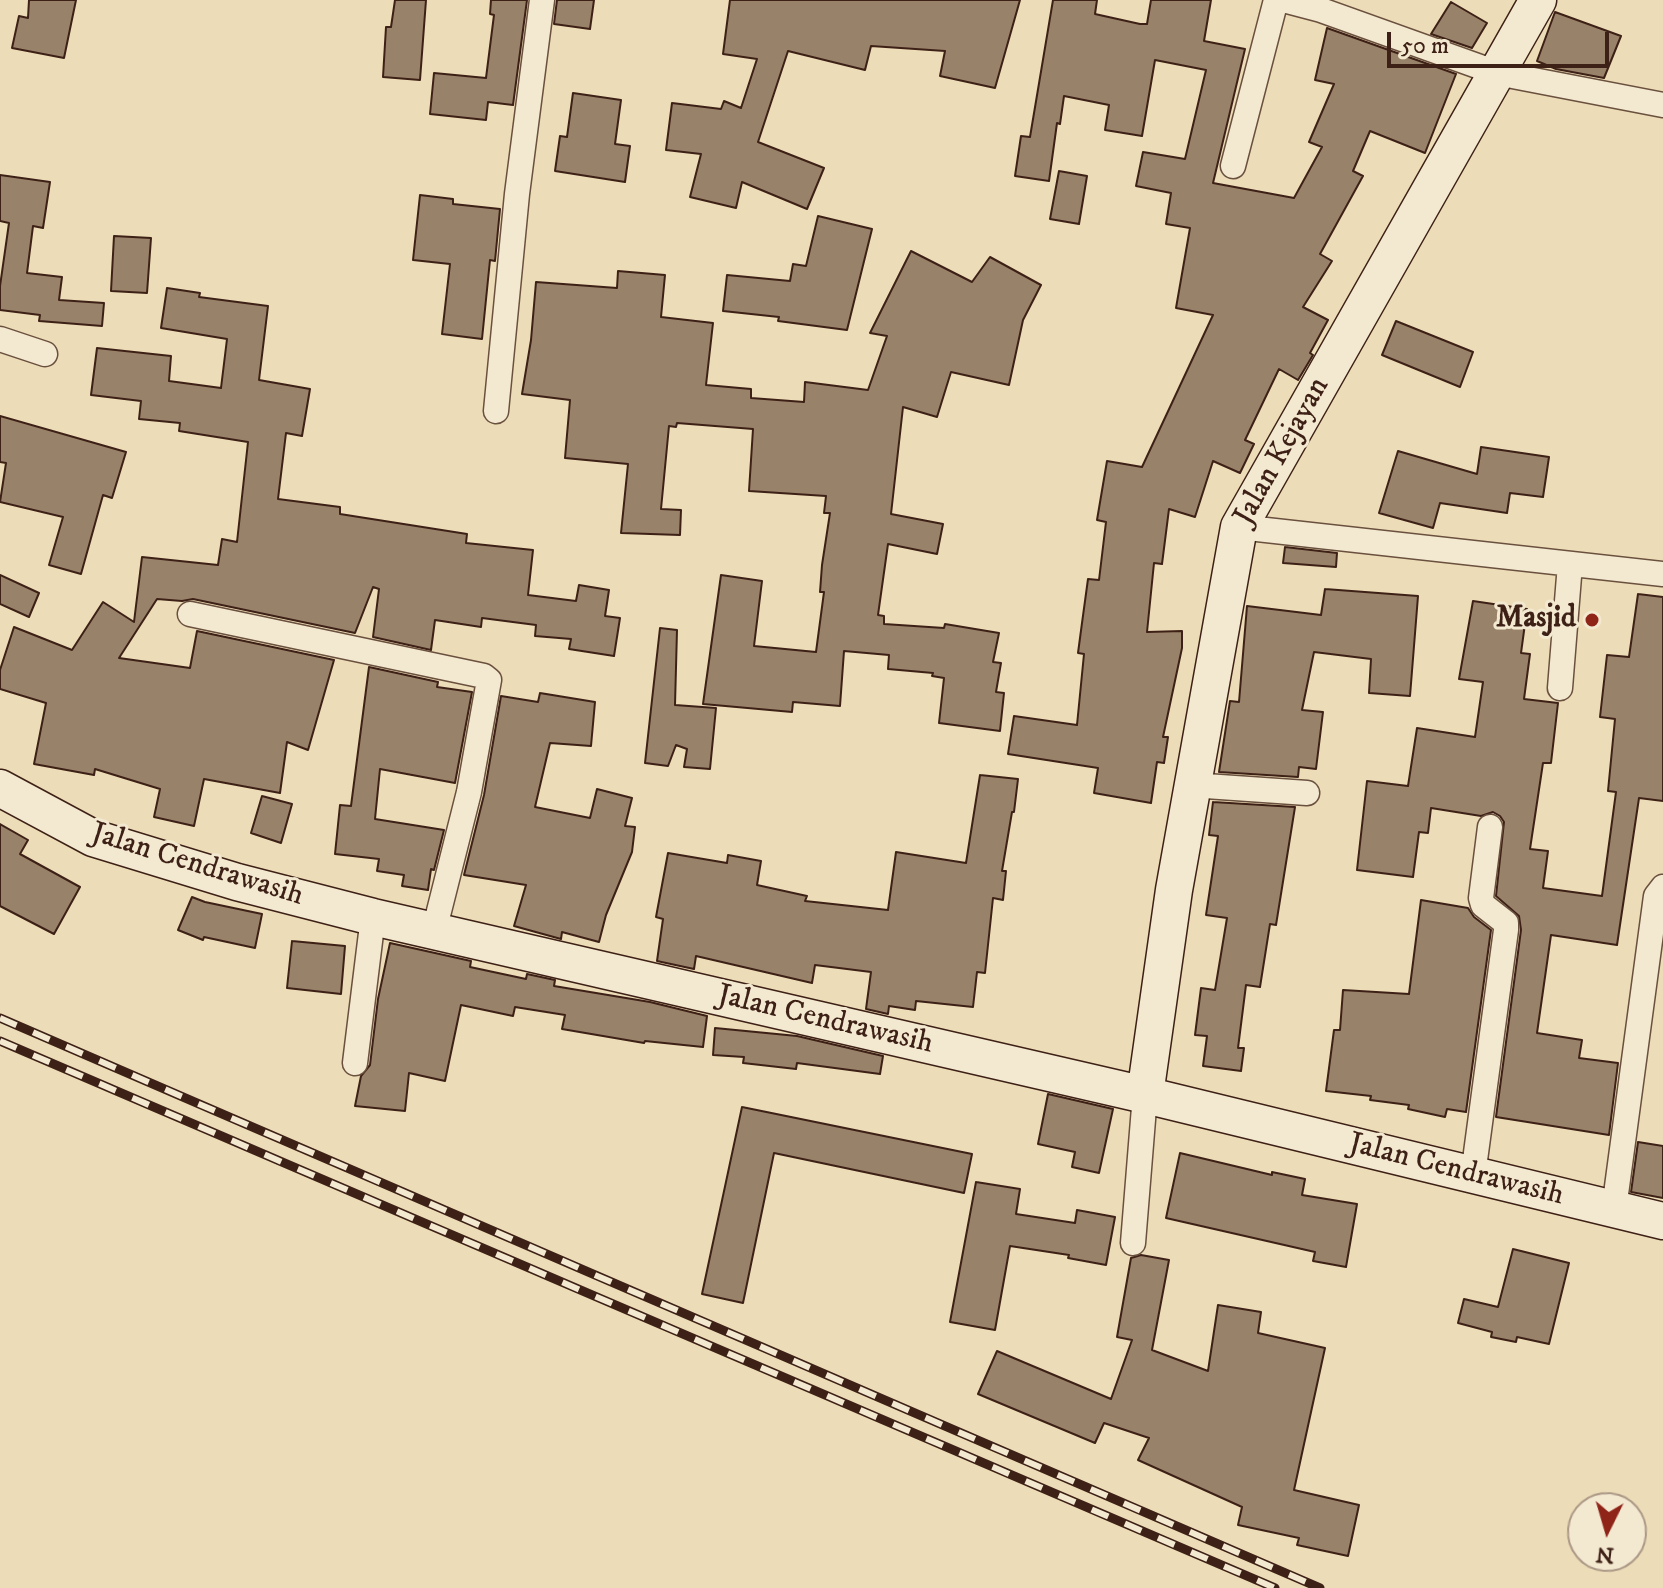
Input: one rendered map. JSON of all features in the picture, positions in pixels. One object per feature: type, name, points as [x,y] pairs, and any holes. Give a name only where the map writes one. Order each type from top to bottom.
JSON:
[{"type":"main road","name":"Jalan Kejayan","points":[[1145,1095],[1191,785],[1239,527],[1538,0]]},
{"type":"main road","name":"Jalan Cendrawasih","points":[[0,788],[93,838],[237,882],[373,917],[1145,1095],[1663,1221]]},
{"type":"street","points":[[496,411],[517,194],[542,0]]},
{"type":"street","points":[[1233,166],[1276,0]]},
{"type":"street","points":[[1283,0],[1321,10],[1497,73],[1663,105]]},
{"type":"street","points":[[0,339],[45,354]]},
{"type":"street","points":[[1239,527],[1663,574]]},
{"type":"street","points":[[1560,688],[1570,564]]},
{"type":"street","points":[[190,614],[484,676],[489,680],[469,792],[434,931]]},
{"type":"street","points":[[1191,785],[1307,793]]},
{"type":"street","points":[[1473,1175],[1506,930],[1506,923],[1483,905],[1481,898],[1490,827]]},
{"type":"street","points":[[1614,1209],[1656,896],[1663,887]]},
{"type":"street","points":[[355,1063],[373,917]]},
{"type":"street","points":[[1133,1243],[1145,1095]]},
{"type":"building","points":[[29,0],[76,0],[64,58],[12,48],[19,16],[28,18]]},
{"type":"building","points":[[395,0],[426,0],[420,80],[383,77],[386,27],[391,27]]},
{"type":"building","points":[[491,0],[527,0],[513,105],[488,102],[486,120],[430,114],[434,73],[486,78],[494,15],[490,14]]},
{"type":"building","points":[[557,0],[594,0],[590,29],[554,24]]},
{"type":"building","points":[[730,0],[1020,0],[995,88],[940,76],[945,51],[871,46],[865,70],[788,51],[758,142],[824,168],[807,209],[742,182],[736,208],[690,197],[701,154],[666,150],[672,103],[721,109],[724,101],[741,108],[757,59],[723,54]]},
{"type":"building","points":[[1053,0],[1097,0],[1095,14],[1147,24],[1151,0],[1211,0],[1204,41],[1245,49],[1213,183],[1294,198],[1322,147],[1309,142],[1334,84],[1315,80],[1327,28],[1456,74],[1425,153],[1370,131],[1353,171],[1363,176],[1320,254],[1332,261],[1303,307],[1328,320],[1310,353],[1313,355],[1298,380],[1279,369],[1245,440],[1254,444],[1240,473],[1213,461],[1195,517],[1169,509],[1162,564],[1154,563],[1147,632],[1182,631],[1182,648],[1163,737],[1168,737],[1164,763],[1157,762],[1151,803],[1094,793],[1098,768],[1008,754],[1014,716],[1077,725],[1084,654],[1078,653],[1088,579],[1099,580],[1106,522],[1097,520],[1107,461],[1142,467],[1213,315],[1176,308],[1190,228],[1166,224],[1171,193],[1136,186],[1143,152],[1185,159],[1206,70],[1155,60],[1142,136],[1105,130],[1109,105],[1064,96],[1049,181],[1015,176],[1021,136],[1030,137]]},
{"type":"building","points":[[1451,2],[1487,23],[1472,48],[1431,34]]},
{"type":"building","points":[[1555,12],[1621,36],[1604,78],[1556,69],[1537,61]]},
{"type":"building","points":[[573,93],[621,100],[615,144],[630,146],[625,182],[555,171],[560,136],[567,137]]},
{"type":"building","points":[[1059,171],[1087,176],[1079,224],[1050,219]]},
{"type":"building","points":[[0,175],[50,182],[43,228],[33,226],[27,273],[62,277],[59,300],[104,303],[102,326],[39,321],[40,315],[0,310],[0,286],[9,223],[0,221]]},
{"type":"building","points":[[420,195],[453,199],[453,204],[500,209],[495,261],[490,260],[482,339],[442,334],[450,264],[413,260]]},
{"type":"building","points":[[818,216],[872,229],[847,330],[778,321],[779,317],[723,311],[727,275],[790,281],[793,264],[806,266]]},
{"type":"building","points":[[114,236],[151,238],[147,293],[111,291]]},
{"type":"building","points":[[911,251],[972,282],[990,257],[1041,285],[1023,320],[1009,385],[951,372],[937,417],[903,407],[891,514],[943,524],[937,554],[888,544],[878,615],[884,616],[884,624],[944,628],[945,624],[999,633],[993,662],[1001,663],[996,692],[1004,693],[1000,731],[939,723],[944,678],[932,676],[933,673],[888,669],[889,655],[844,651],[840,706],[793,702],[792,712],[703,704],[721,575],[762,581],[754,646],[816,652],[824,592],[820,592],[822,565],[830,513],[824,513],[826,496],[749,491],[753,429],[677,423],[676,427],[669,426],[661,509],[681,510],[680,535],[621,533],[628,464],[565,458],[570,400],[522,394],[536,282],[617,288],[618,271],[665,275],[661,317],[713,323],[706,385],[751,389],[751,398],[804,402],[805,382],[868,390],[887,336],[870,333]]},
{"type":"building","points":[[167,288],[200,293],[199,297],[268,306],[259,380],[310,389],[302,436],[286,433],[278,499],[340,507],[340,514],[467,534],[466,543],[533,550],[528,595],[576,601],[579,585],[609,590],[605,616],[620,618],[614,656],[569,649],[571,639],[535,636],[536,625],[482,618],[481,627],[435,620],[431,650],[373,637],[379,589],[373,587],[355,633],[193,599],[157,599],[119,658],[190,668],[197,631],[334,660],[308,750],[287,742],[280,793],[204,779],[194,826],[154,817],[160,789],[95,769],[94,775],[34,764],[46,703],[0,689],[0,670],[14,627],[72,650],[103,602],[134,622],[142,557],[218,565],[222,539],[237,542],[248,442],[179,431],[180,423],[139,419],[141,401],[91,395],[97,348],[171,356],[169,381],[221,388],[227,339],[161,328]]},
{"type":"building","points":[[1396,321],[1473,352],[1460,387],[1382,355]]},
{"type":"building","points":[[0,416],[126,452],[112,498],[103,495],[81,574],[49,565],[63,517],[0,502],[6,463],[0,462]]},
{"type":"building","points":[[1481,447],[1549,457],[1543,497],[1510,493],[1507,513],[1440,503],[1433,528],[1379,513],[1398,451],[1477,474]]},
{"type":"building","points":[[1285,547],[1337,553],[1336,567],[1283,563]]},
{"type":"building","points":[[0,575],[39,593],[29,617],[0,604]]},
{"type":"building","points":[[1325,589],[1418,596],[1410,696],[1369,693],[1371,659],[1314,652],[1302,710],[1323,712],[1316,769],[1299,767],[1298,777],[1219,772],[1230,701],[1239,702],[1247,606],[1321,615]]},
{"type":"building","points":[[1638,594],[1663,597],[1663,801],[1639,798],[1617,945],[1551,935],[1537,1033],[1582,1040],[1579,1058],[1618,1063],[1609,1135],[1496,1117],[1521,930],[1519,916],[1496,896],[1504,822],[1493,812],[1481,816],[1431,808],[1428,833],[1419,832],[1413,877],[1357,870],[1367,781],[1408,786],[1417,728],[1475,737],[1483,682],[1459,679],[1473,601],[1527,609],[1521,653],[1530,654],[1524,699],[1558,703],[1551,763],[1543,763],[1530,849],[1548,851],[1543,888],[1602,896],[1616,792],[1608,791],[1615,719],[1600,717],[1607,655],[1629,657]]},
{"type":"building","points":[[660,628],[677,630],[675,705],[716,708],[710,769],[684,767],[687,749],[676,745],[668,766],[645,763]]},
{"type":"building","points":[[369,667],[438,682],[437,687],[472,692],[455,783],[380,769],[375,819],[444,830],[434,870],[431,869],[428,890],[402,886],[404,875],[377,871],[379,859],[335,854],[340,805],[351,806]]},
{"type":"building","points":[[540,693],[595,702],[591,746],[550,743],[535,807],[590,818],[597,789],[632,798],[625,826],[635,827],[632,852],[606,915],[599,942],[562,932],[561,939],[514,926],[526,885],[464,875],[484,795],[501,696],[538,702]]},
{"type":"building","points":[[980,775],[1018,779],[1002,871],[1006,871],[1003,900],[993,898],[985,973],[977,972],[973,1007],[916,1001],[915,1010],[889,1006],[888,1014],[866,1009],[871,972],[815,965],[812,983],[696,956],[694,969],[657,961],[663,919],[656,917],[668,853],[727,863],[728,855],[761,861],[757,885],[807,896],[805,901],[888,910],[896,852],[966,863]]},
{"type":"building","points":[[262,796],[292,804],[281,843],[251,833]]},
{"type":"building","points":[[1213,802],[1295,807],[1276,925],[1270,924],[1260,987],[1246,985],[1238,1048],[1244,1048],[1241,1071],[1203,1066],[1207,1036],[1195,1035],[1201,988],[1215,990],[1227,918],[1206,915],[1218,836],[1209,835]]},
{"type":"building","points":[[0,824],[28,840],[20,854],[80,887],[54,934],[0,906]]},
{"type":"building","points":[[192,897],[262,914],[255,948],[204,937],[203,940],[178,930]]},
{"type":"building","points":[[1421,900],[1468,908],[1491,930],[1466,1112],[1447,1109],[1445,1117],[1408,1109],[1409,1105],[1370,1100],[1371,1096],[1326,1091],[1334,1030],[1340,1030],[1343,990],[1409,994]]},
{"type":"building","points":[[292,941],[345,946],[341,994],[287,988]]},
{"type":"building","points":[[390,943],[471,961],[470,967],[526,979],[527,974],[555,980],[554,986],[650,1002],[707,1016],[703,1047],[644,1043],[562,1029],[565,1015],[515,1007],[513,1016],[461,1005],[445,1081],[409,1073],[405,1111],[355,1106],[361,1076],[370,1065],[378,999]]},
{"type":"building","points":[[715,1028],[797,1036],[883,1056],[880,1074],[797,1063],[796,1069],[743,1063],[744,1057],[713,1055]]},
{"type":"building","points":[[1048,1094],[1113,1109],[1099,1173],[1072,1167],[1075,1152],[1038,1144]]},
{"type":"building","points":[[742,1107],[972,1154],[964,1193],[774,1153],[743,1303],[702,1294]]},
{"type":"building","points":[[1638,1142],[1663,1146],[1663,1198],[1631,1192]]},
{"type":"building","points":[[1180,1153],[1272,1175],[1272,1172],[1305,1179],[1302,1195],[1357,1204],[1346,1267],[1313,1261],[1315,1252],[1166,1218]]},
{"type":"building","points":[[976,1182],[1020,1189],[1016,1214],[1075,1223],[1077,1210],[1115,1217],[1106,1265],[1068,1258],[1069,1255],[1010,1246],[995,1330],[950,1322]]},
{"type":"building","points":[[1513,1249],[1569,1263],[1549,1344],[1517,1337],[1516,1342],[1491,1337],[1492,1332],[1458,1323],[1464,1299],[1498,1307]]},
{"type":"building","points":[[1141,1255],[1169,1260],[1152,1350],[1208,1371],[1218,1305],[1261,1312],[1258,1333],[1325,1348],[1294,1490],[1359,1505],[1348,1556],[1297,1545],[1299,1538],[1238,1525],[1242,1507],[1138,1460],[1149,1438],[1104,1423],[1095,1443],[978,1394],[997,1351],[1111,1399],[1132,1340],[1117,1337],[1131,1258]]},
{"type":"railway","points":[[0,1018],[1320,1588]]},
{"type":"railway","points":[[0,1041],[1275,1588]]},
{"type":"place","name":"Masjid","points":[[1592,620]]}]
